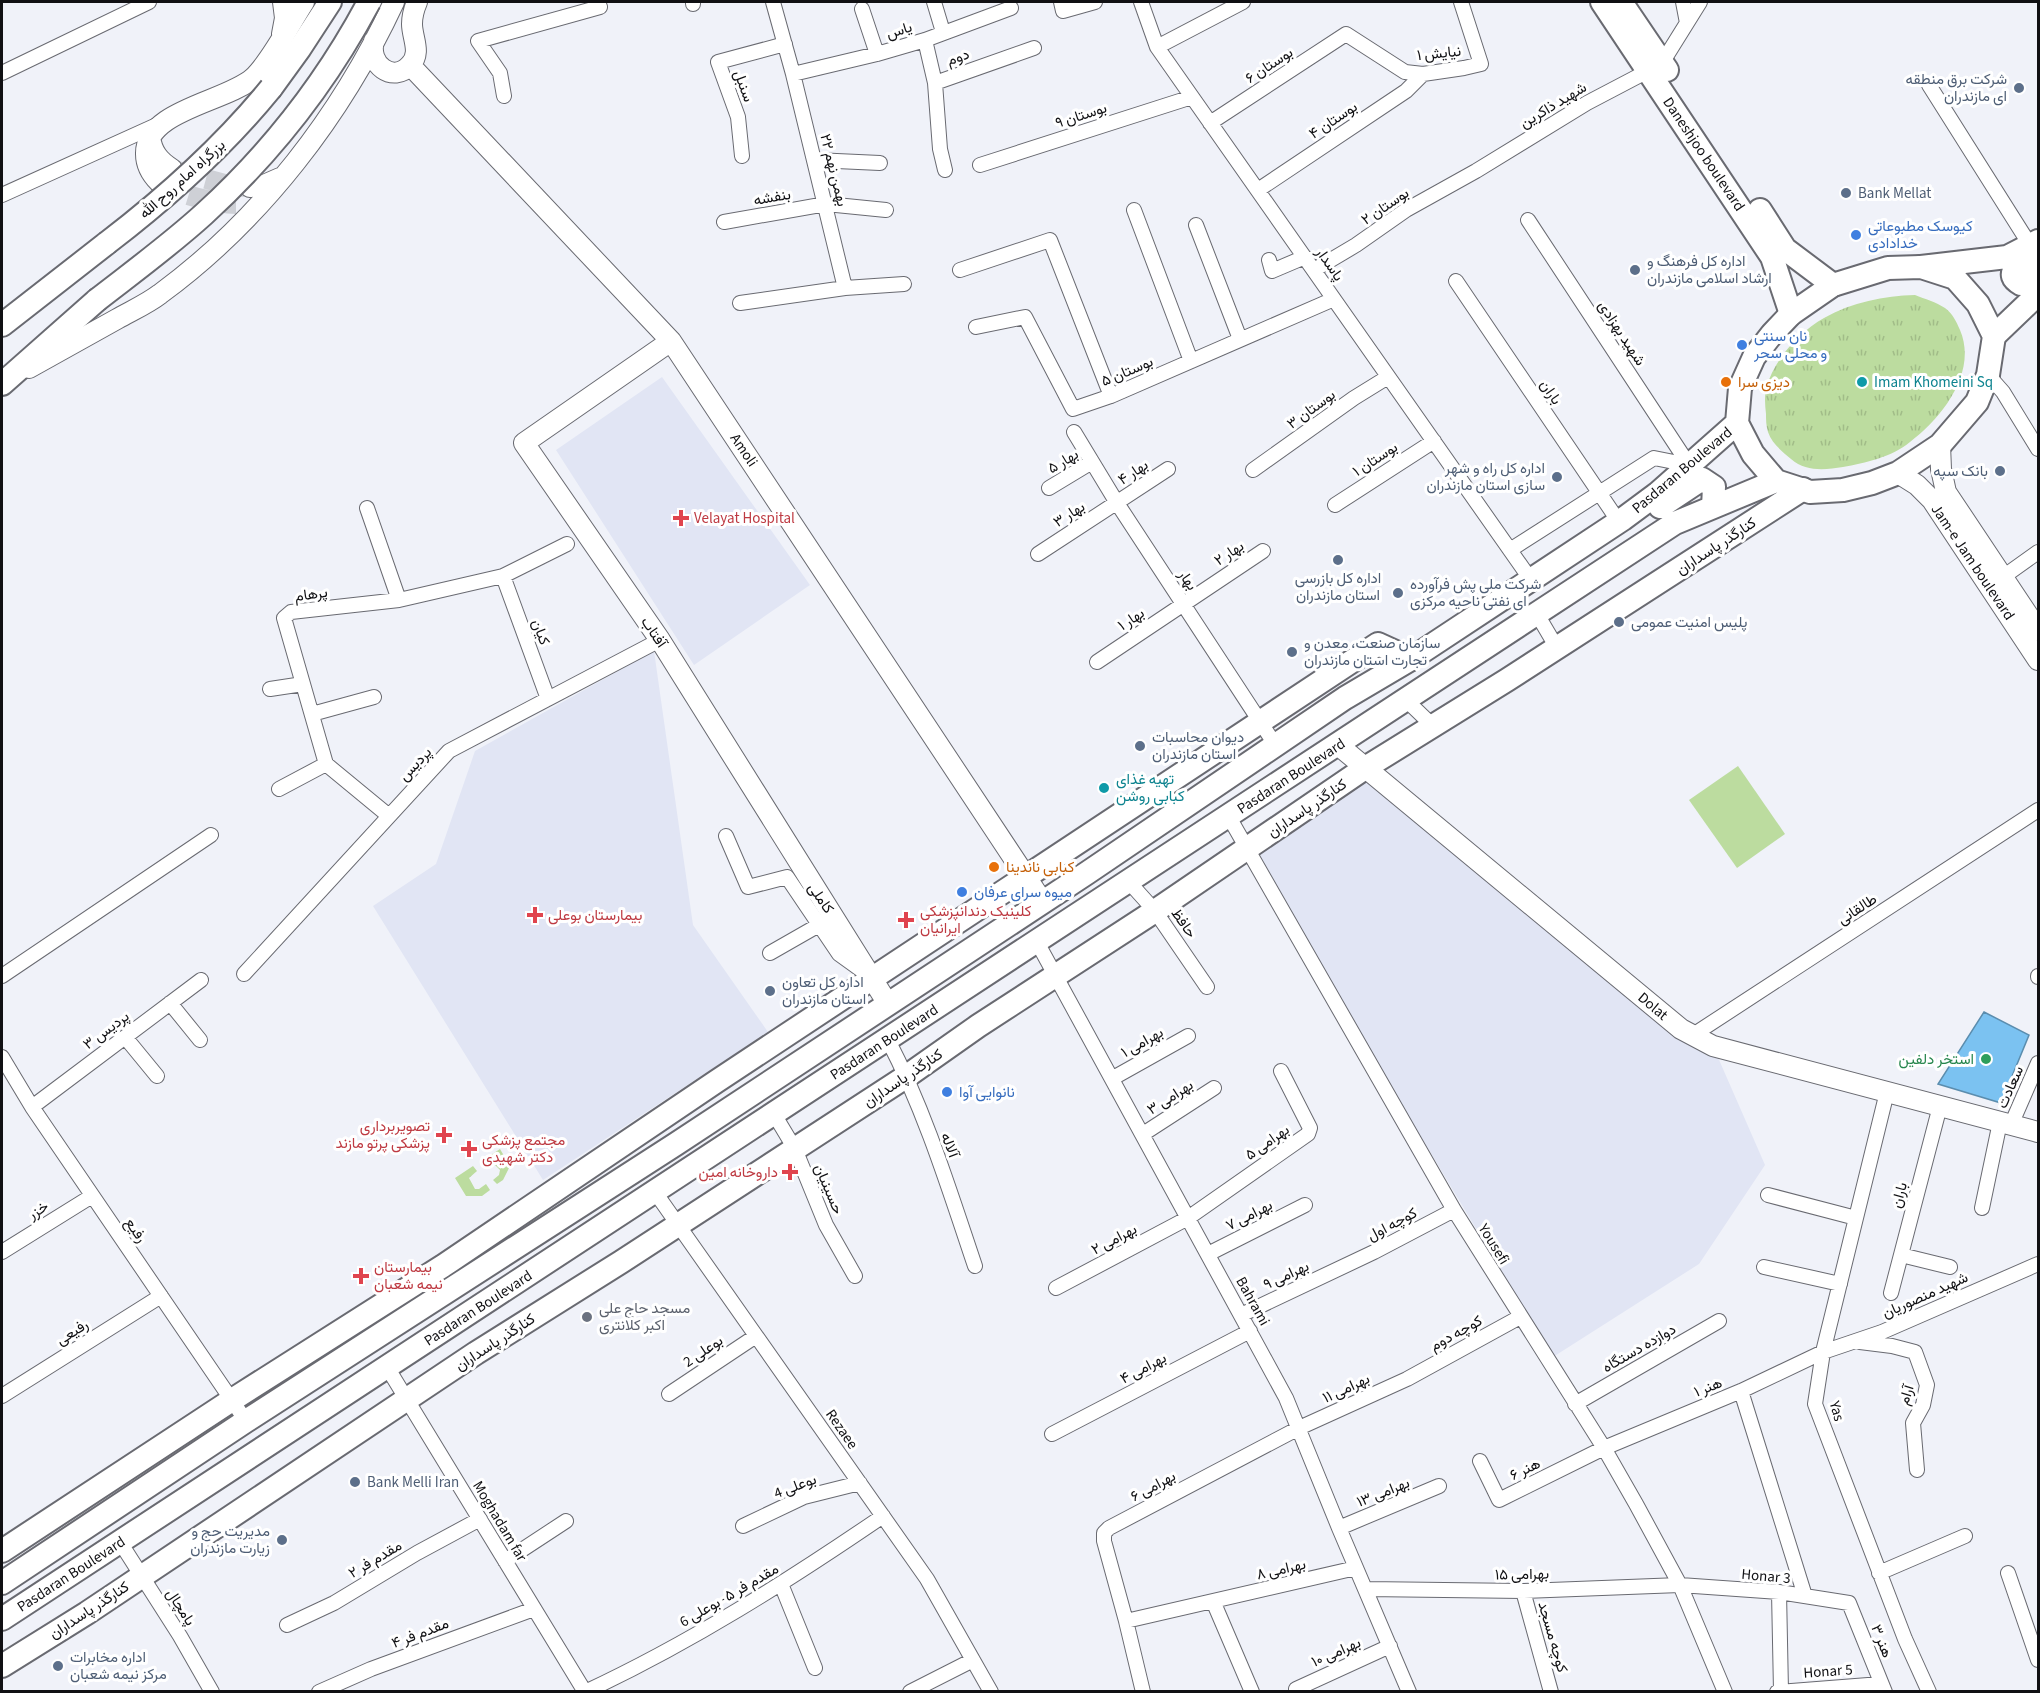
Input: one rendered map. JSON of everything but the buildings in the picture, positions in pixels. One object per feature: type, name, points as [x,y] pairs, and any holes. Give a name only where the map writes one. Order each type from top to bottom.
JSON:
[{"type":"main road","points":[[277,45],[284,22],[283,2]]},
{"type":"main road","points":[[165,175],[151,172],[146,161],[146,148],[157,127],[166,120],[247,83],[261,70],[304,2]]},
{"type":"main road","name":"بزرگراه امام روح الله","points":[[2,325],[151,209],[230,136],[271,88],[330,2]]},
{"type":"main road","points":[[4,382],[97,300],[189,227],[250,169],[309,97],[369,2]]},
{"type":"main road","points":[[4,382],[158,296],[219,244],[271,190],[313,140],[344,94],[394,2]]},
{"type":"main road","points":[[344,94],[353,84],[365,77],[402,68],[416,52],[412,23],[417,2]]},
{"type":"main road","name":"Daneshjoo boulevard","points":[[1602,2],[1655,67],[1785,249],[1833,285]]},
{"type":"main road","name":"Daneshjoo boulevard","points":[[1621,2],[1655,67],[1772,258],[1791,314]]},
{"type":"main road","name":"Amoli","points":[[374,41],[373,52],[376,62],[384,69],[402,68],[671,341],[1042,901]]},
{"type":"main road","points":[[250,187],[268,184],[286,173]]},
{"type":"main road","points":[[236,204],[254,200],[271,190]]},
{"type":"main road","points":[[1921,267],[1955,278],[1978,304],[1994,336],[1988,375],[1977,402],[1940,445],[1898,473],[1872,483],[1843,490],[1810,492],[1776,481],[1753,454],[1737,423],[1740,387],[1754,357],[1791,314],[1833,285],[1888,268],[1921,267],[2007,257],[2036,247]]},
{"type":"main road","points":[[2036,247],[2018,266],[2013,276],[2021,284],[2038,276]]},
{"type":"main road","points":[[1994,336],[2038,294]]},
{"type":"main road","name":"آفتاب","points":[[671,341],[524,443],[660,640],[888,1004]]},
{"type":"main road","name":"Pasdaran Boulevard","points":[[8,1579],[246,1421],[888,1004],[1345,698],[1410,659],[1621,520],[1658,493],[1737,423]]},
{"type":"main road","name":"Jam-e Jam boulevard","points":[[1940,445],[1941,469],[1946,492],[2003,577],[2038,660]]},
{"type":"main road","name":"Jam-e Jam boulevard","points":[[1898,473],[1917,485],[1932,500],[2019,615],[2038,630]]},
{"type":"main road","points":[[1621,520],[1646,514],[1702,479],[1714,487],[1713,507]]},
{"type":"main road","name":"Pasdaran Boulevard","points":[[2,1620],[1675,523],[1776,481]]},
{"type":"main road","name":"کنارگذر پاسداران","points":[[2,1666],[142,1576],[484,1348],[907,1076],[978,1026],[1155,911],[1365,768],[1557,648],[1803,489]]},
{"type":"main road","points":[[2,1551],[232,1400],[443,1266],[872,978],[1378,644],[1410,659]]},
{"type":"main road","name":"Dolat","points":[[1338,745],[1681,1029],[1713,1046],[2038,1132]]},
{"type":"street","points":[[2,73],[149,2]]},
{"type":"street","points":[[504,96],[500,73],[478,41],[600,7],[598,2]]},
{"type":"street","name":"۲۲ بهمن نهم","points":[[772,2],[815,160],[845,288]]},
{"type":"street","name":"دوم","points":[[934,2],[943,32]]},
{"type":"street","points":[[1061,2],[1063,11],[1095,2]]},
{"type":"street","name":"پاسدار","points":[[1141,2],[1157,47],[1531,580]]},
{"type":"street","name":"نیایش ۱","points":[[1346,34],[1405,72],[1423,74],[1481,64],[1461,2]]},
{"type":"street","points":[[1683,2],[1687,23]]},
{"type":"street","points":[[1655,67],[1700,2]]},
{"type":"street","points":[[1157,47],[1234,4]]},
{"type":"street","name":"یاس","points":[[793,74],[925,40],[1011,8]]},
{"type":"street","points":[[862,9],[877,54]]},
{"type":"street","name":"بوستان ۶","points":[[1210,123],[1346,34]]},
{"type":"street","name":"دوم","points":[[925,40],[935,83],[1034,48]]},
{"type":"street","name":"سنبل","points":[[742,156],[738,117],[718,62],[785,44]]},
{"type":"street","name":"شهید ذاکرین","points":[[1476,171],[1587,103],[1655,67]]},
{"type":"street","name":"بوستان ۴","points":[[1258,190],[1406,91],[1423,74]]},
{"type":"street","points":[[935,83],[940,149],[945,170]]},
{"type":"street","points":[[1929,85],[2036,247]]},
{"type":"street","name":"بوستان ۹","points":[[980,165],[1192,97]]},
{"type":"street","points":[[2,195],[166,120]]},
{"type":"street","points":[[815,160],[880,163]]},
{"type":"street","name":"بوستان ۲","points":[[1314,270],[1356,245],[1406,210],[1476,171]]},
{"type":"street","name":"بنفشه","points":[[724,222],[826,204],[886,210]]},
{"type":"street","points":[[1134,210],[1191,361]]},
{"type":"street","name":"شهید بهزادی","points":[[1528,220],[1689,465]]},
{"type":"street","points":[[1196,225],[1240,339]]},
{"type":"street","points":[[960,270],[1050,240],[1112,396]]},
{"type":"street","points":[[1269,260],[1272,271],[1305,257]]},
{"type":"street","name":"باران","points":[[1456,281],[1599,493],[1621,520]]},
{"type":"street","points":[[740,303],[845,288],[904,284]]},
{"type":"street","name":"بوستان ۵","points":[[976,327],[1025,317],[1073,409],[1112,396],[1334,299]]},
{"type":"street","points":[[1988,375],[2003,392],[2038,449]]},
{"type":"street","name":"بوستان ۳","points":[[1253,470],[1354,398],[1388,377]]},
{"type":"street","name":"بهار","points":[[1074,432],[1117,503],[1276,746]]},
{"type":"street","name":"بوستان ۱","points":[[1335,505],[1434,441]]},
{"type":"street","points":[[1510,550],[1654,458],[1689,465]]},
{"type":"street","name":"بهار ۵","points":[[1049,488],[1092,462]]},
{"type":"street","name":"بهار ۴","points":[[1117,503],[1168,469]]},
{"type":"street","name":"بهار ۳","points":[[1038,554],[1117,503]]},
{"type":"street","points":[[367,508],[399,600]]},
{"type":"street","name":"پرهام","points":[[326,764],[284,618],[291,612],[399,600],[503,576],[567,544]]},
{"type":"street","name":"بهار ۲","points":[[1184,604],[1263,551]]},
{"type":"street","points":[[2003,577],[2038,552]]},
{"type":"street","name":"کیان","points":[[503,576],[548,699]]},
{"type":"street","name":"بهار ۱","points":[[1097,662],[1184,604]]},
{"type":"street","points":[[1537,614],[1557,648]]},
{"type":"street","name":"پردیس","points":[[243,974],[449,751],[660,640]]},
{"type":"street","points":[[1330,675],[1345,698]]},
{"type":"street","points":[[270,689],[303,684]]},
{"type":"street","points":[[312,714],[374,697]]},
{"type":"street","points":[[1406,700],[1433,726]]},
{"type":"street","points":[[279,789],[326,764],[389,816]]},
{"type":"street","name":"طالقانی","points":[[1693,1035],[2038,810]]},
{"type":"street","name":"Yousefi","points":[[1229,817],[1454,1210],[1604,1448],[1680,1585],[1725,1692]]},
{"type":"street","points":[[2,976],[211,836]]},
{"type":"street","name":"کاملی","points":[[726,836],[748,887],[787,877],[839,954],[872,978]]},
{"type":"street","name":"حافظ","points":[[1130,882],[1155,911],[1207,987]]},
{"type":"street","points":[[770,953],[819,925]]},
{"type":"street","name":"Bahrami","points":[[1037,942],[1286,1398],[1409,1692]]},
{"type":"street","name":"پردیس ۳","points":[[32,1107],[201,980]]},
{"type":"street","points":[[170,1003],[200,1040]]},
{"type":"street","name":"بهرامی ۱","points":[[1113,1078],[1188,1036]]},
{"type":"street","points":[[125,1037],[157,1076]]},
{"type":"street","name":"آلاله","points":[[888,1040],[907,1076],[948,1185],[975,1266]]},
{"type":"street","name":"رفیع","points":[[2,1057],[32,1107],[246,1421]]},
{"type":"street","name":"سعادت","points":[[1982,1208],[2006,1123],[2038,1063]]},
{"type":"street","name":"بهرامی ۵","points":[[1188,1218],[1310,1132],[1281,1071]]},
{"type":"street","name":"بهرامی ۳","points":[[1143,1134],[1214,1088]]},
{"type":"street","name":"Yas","points":[[1887,1092],[1824,1352],[1815,1404],[1905,1639],[1929,1692]]},
{"type":"street","name":"باران","points":[[1891,1293],[1940,1106]]},
{"type":"street","name":"حسینیان","points":[[774,1114],[795,1149],[826,1225],[855,1276]]},
{"type":"street","name":"Rezaee","points":[[655,1192],[927,1579],[991,1692]]},
{"type":"street","points":[[1768,1195],[1856,1218]]},
{"type":"street","name":"خزر","points":[[2,1252],[92,1196]]},
{"type":"street","name":"بهرامی ۷","points":[[1208,1254],[1305,1205]]},
{"type":"street","name":"کوچه اول","points":[[1346,1266],[1454,1210]]},
{"type":"street","name":"بهرامی ۲","points":[[1056,1288],[1188,1218]]},
{"type":"street","points":[[1901,1255],[1950,1267]]},
{"type":"street","name":"شهید منصوریان","points":[[1824,1352],[1858,1342],[2038,1264]]},
{"type":"street","name":"بهرامی ۹","points":[[1241,1315],[1346,1266]]},
{"type":"street","points":[[1764,1267],[1840,1284]]},
{"type":"street","name":"رفیعی","points":[[2,1396],[161,1296]]},
{"type":"street","name":"کوچه دوم","points":[[1407,1378],[1520,1317]]},
{"type":"street","name":"دوازده دستگاه","points":[[1575,1404],[1719,1321]]},
{"type":"street","name":"بهرامی ۴","points":[[1052,1434],[1250,1331]]},
{"type":"street","name":"بوعلی 2","points":[[669,1394],[756,1336]]},
{"type":"street","name":"آرام","points":[[1858,1342],[1892,1346],[1915,1352],[1927,1385],[1923,1406],[1913,1423],[1917,1470]]},
{"type":"street","name":"هنر ۱","points":[[1604,1448],[1742,1391],[1824,1352]]},
{"type":"street","name":"Moghadam far","points":[[387,1367],[585,1692]]},
{"type":"street","name":"بهرامی ۱۱","points":[[1299,1428],[1407,1378]]},
{"type":"street","points":[[1742,1391],[1805,1596]]},
{"type":"street","name":"بهرامی ۶","points":[[1126,1621],[1104,1541],[1104,1533],[1109,1528],[1299,1428]]},
{"type":"street","name":"هنر ۶","points":[[1480,1461],[1499,1500],[1604,1448]]},
{"type":"street","name":"بوعلی 4","points":[[743,1526],[804,1497],[860,1483]]},
{"type":"street","name":"بهرامی ۱۳","points":[[1339,1528],[1439,1486]]},
{"type":"street","name":"مقدم فر ۵- بوعلی 6","points":[[585,1692],[621,1675],[781,1584],[883,1516]]},
{"type":"street","name":"مقدم فر ۲","points":[[287,1625],[334,1603],[417,1553],[480,1519]]},
{"type":"street","points":[[505,1561],[566,1521]]},
{"type":"street","points":[[1879,1573],[1965,1536]]},
{"type":"street","name":"پامچال","points":[[120,1542],[180,1636],[212,1692]]},
{"type":"street","points":[[2,1551],[8,1579]]},
{"type":"street","name":"بهرامی ۸","points":[[1126,1621],[1356,1568]]},
{"type":"street","points":[[2008,1573],[2038,1660]]},
{"type":"street","points":[[781,1584],[815,1668]]},
{"type":"street","name":"Honar 3","points":[[1680,1585],[1805,1596]]},
{"type":"street","name":"بهرامی ۱۵","points":[[1366,1589],[1523,1591],[1680,1585]]},
{"type":"street","name":"کوچه مسجد","points":[[1523,1591],[1551,1692]]},
{"type":"street","points":[[1779,1592],[1779,1691]]},
{"type":"street","name":"هنر ۳","points":[[1805,1596],[1849,1604],[1883,1688]]},
{"type":"street","points":[[1213,1601],[1252,1692]]},
{"type":"street","name":"مقدم فر ۴","points":[[319,1692],[371,1669],[534,1609]]},
{"type":"street","points":[[1126,1621],[1143,1692]]},
{"type":"street","name":"بهرامی ۱۰","points":[[1296,1689],[1389,1646]]},
{"type":"street","points":[[910,1692],[973,1660]]},
{"type":"street","name":"Honar 5","points":[[1779,1691],[1883,1688]]},
{"type":"shaded area","name":"Velayat Hospital","points":[[662,377],[810,585],[694,665],[556,450]]},
{"type":"shaded area","name":"بیمارستان بوعلی","points":[[654,651],[693,925],[768,1032],[543,1180],[373,906],[436,864],[475,751]]},
{"type":"shaded area","points":[[1365,768],[1713,1046],[1765,1165],[1699,1264],[1553,1357],[1248,848]]},
{"type":"green space","points":[[1915,295],[1945,308],[1960,330],[1964,346],[1961,378],[1945,407],[1910,442],[1878,459],[1823,469],[1809,468],[1791,459],[1772,440],[1766,423],[1766,389],[1770,376],[1782,356],[1806,330],[1835,312],[1868,301]]},
{"type":"green space","points":[[1738,766],[1785,834],[1737,868],[1689,800]]},
{"type":"green space","points":[[500,1149],[510,1166],[503,1180],[497,1184],[493,1180],[499,1175],[500,1170],[492,1162],[484,1167],[480,1162]]},
{"type":"green space","points":[[473,1166],[477,1171],[469,1178],[475,1189],[486,1184],[490,1190],[482,1196],[466,1196],[455,1178]]},
{"type":"water","name":"استخر دلفین","points":[[1984,1012],[2029,1035],[2001,1103],[1938,1084]]},
{"type":"tunnel","points":[[177,171],[232,186],[247,187]]},
{"type":"tunnel","points":[[161,184],[197,198],[236,204]]},
{"type":"place","name":"شرکت برق منطقه ای مازندران","points":[[2019,88]]},
{"type":"place","name":"Bank Mellat","points":[[1846,193]]},
{"type":"place","name":"کیوسک مطبوعاتی خدادادی","points":[[1856,235]]},
{"type":"place","name":"اداره کل فرهنگ و ارشاد اسلامی مازندران","points":[[1635,270]]},
{"type":"place","name":"نان سنتی و محلی سحر","points":[[1742,345]]},
{"type":"place","name":"دیزی سرا","points":[[1726,382]]},
{"type":"place","name":"Imam Khomeini Sq","points":[[1862,382]]},
{"type":"place","name":"بانک سپه","points":[[2000,471]]},
{"type":"place","name":"اداره کل راه و شهر سازی استان مازندران","points":[[1557,477]]},
{"type":"place","name":"Velayat Hospital","points":[[681,518]]},
{"type":"place","name":"اداره کل بازرسی استان مازندران","points":[[1338,560]]},
{"type":"place","name":"شرکت ملی پش فرآورده ای نفتی ناحیه مرکزی","points":[[1398,593]]},
{"type":"place","name":"پلیس امنیت عمومی","points":[[1619,622]]},
{"type":"place","name":"سازمان صنعت، معدن و تجارت استان مازندران","points":[[1292,652]]},
{"type":"place","name":"دیوان محاسبات استان مازندران","points":[[1140,746]]},
{"type":"place","name":"تهیه غذای کبابی روشن","points":[[1104,788]]},
{"type":"place","name":"کبابی ناندینا","points":[[994,867]]},
{"type":"place","name":"میوه سرای عرفان","points":[[962,892]]},
{"type":"place","name":"بیمارستان بوعلی","points":[[535,915]]},
{"type":"place","name":"کلینیک دندانپزشکی ایرانیان","points":[[906,920]]},
{"type":"place","name":"اداره کل تعاون استان مازندران","points":[[770,991]]},
{"type":"place","name":"استخر دلفین","points":[[1986,1059]]},
{"type":"place","name":"نانوایی آوا","points":[[947,1092]]},
{"type":"place","name":"تصویربرداری پزشکی پرتو مازند","points":[[444,1135]]},
{"type":"place","name":"مجتمع پزشکی دکتر شهیدی","points":[[469,1149]]},
{"type":"place","name":"داروخانه امین","points":[[790,1172]]},
{"type":"place","name":"بیمارستان نیمه شعبان","points":[[361,1276]]},
{"type":"place","name":"مسجد حاج علی اکبر کلانتری","points":[[587,1317]]},
{"type":"place","name":"Bank Melli Iran","points":[[355,1482]]},
{"type":"place","name":"مدیریت حج و زیارت مازندران","points":[[282,1540]]},
{"type":"place","name":"اداره مخابرات مرکز نیمه شعبان","points":[[58,1666]]}]
